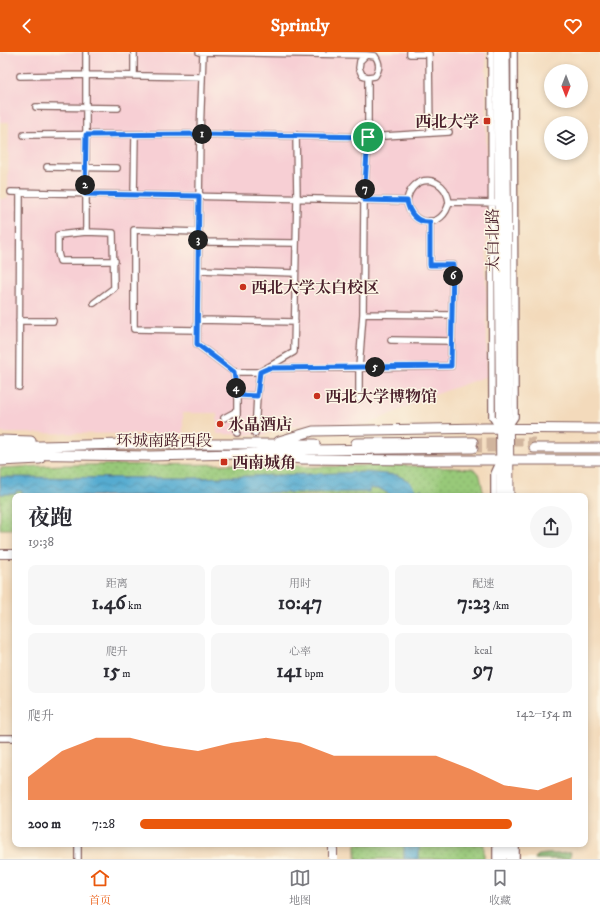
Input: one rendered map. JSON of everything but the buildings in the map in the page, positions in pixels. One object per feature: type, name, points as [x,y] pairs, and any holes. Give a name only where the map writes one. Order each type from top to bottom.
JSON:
[{"type":"main road","name":"太白北路","points":[[498,52],[495,203],[504,428]]},
{"type":"main road","name":"太白北路","points":[[504,428],[505,52]]},
{"type":"main road","points":[[269,445],[313,431],[504,428],[600,429]]},
{"type":"main road","points":[[501,493],[504,461],[504,428]]},
{"type":"main road","name":"环城南路西段","points":[[0,440],[87,445]]},
{"type":"main road","points":[[600,442],[534,445],[600,448]]},
{"type":"main road","name":"环城南路西段","points":[[0,447],[87,445],[473,445],[309,450],[254,454],[150,456],[0,454]]},
{"type":"main road","points":[[254,454],[302,459],[504,461],[600,460]]},
{"type":"main road","points":[[0,461],[28,461],[62,455]]},
{"type":"main road","points":[[504,461],[509,493]]},
{"type":"main road","points":[[502,847],[502,859]]},
{"type":"main road","points":[[511,847],[511,859]]},
{"type":"street","points":[[86,52],[86,232]]},
{"type":"street","points":[[134,52],[134,76]]},
{"type":"street","points":[[410,52],[410,54],[429,54],[430,133]]},
{"type":"street","points":[[449,202],[495,203],[491,52]]},
{"type":"street","points":[[504,428],[514,417],[514,52]]},
{"type":"street","points":[[296,136],[297,198],[294,352],[260,372],[234,372],[197,344],[202,77],[201,53],[368,54],[375,56],[379,62],[379,69],[375,76],[368,77],[362,75],[359,68],[360,61],[368,54]]},
{"type":"street","points":[[20,76],[86,75],[202,77]]},
{"type":"street","points":[[360,399],[359,368],[363,314],[364,200],[368,137],[368,77]]},
{"type":"street","points":[[36,107],[118,108]]},
{"type":"street","points":[[24,135],[200,134],[368,137],[449,132]]},
{"type":"street","points":[[134,195],[135,135]]},
{"type":"street","points":[[47,167],[117,168]]},
{"type":"street","points":[[429,180],[444,188],[449,202],[446,212],[440,218],[430,222],[420,220],[415,217],[408,208],[407,201],[409,192],[414,185],[429,180]]},
{"type":"street","points":[[11,192],[407,201]]},
{"type":"street","points":[[19,387],[20,192]]},
{"type":"street","points":[[269,368],[451,366],[453,265],[430,265],[430,222]]},
{"type":"street","points":[[197,330],[134,329],[134,230],[198,232],[206,242],[295,244]]},
{"type":"street","points":[[94,303],[114,288],[115,261],[113,233],[86,232],[58,235],[58,253],[60,261],[115,261]]},
{"type":"street","points":[[198,270],[295,273]]},
{"type":"street","points":[[363,314],[452,315]]},
{"type":"street","points":[[198,320],[295,322]]},
{"type":"street","points":[[19,321],[53,321]]},
{"type":"street","points":[[391,340],[452,341]]},
{"type":"street","points":[[234,372],[237,395],[237,433]]},
{"type":"street","points":[[255,433],[260,372]]},
{"type":"street","points":[[237,395],[257,396]]},
{"type":"street","points":[[224,418],[237,411]]},
{"type":"street","points":[[494,493],[494,474],[504,461]]},
{"type":"street","points":[[0,554],[12,554]]},
{"type":"street","points":[[0,738],[12,738]]},
{"type":"street","points":[[78,847],[78,859]]},
{"type":"street","points":[[333,847],[333,859]]},
{"type":"street","points":[[496,847],[496,859]]},
{"type":"street","points":[[516,847],[516,859]]},
{"type":"shaded area","name":"西北大学太白校区","points":[[0,52],[486,52],[487,376],[429,397],[366,425],[283,427],[264,435],[217,434],[217,413],[183,413],[183,434],[0,433],[0,199],[8,199],[9,122],[0,122]]},
{"type":"green space","points":[[273,464],[313,467],[393,465],[474,469],[480,476],[483,493],[12,493],[12,529],[0,529],[0,468],[63,465]]},
{"type":"green space","points":[[356,847],[484,847],[484,859],[356,859]]},
{"type":"green space","points":[[571,852],[570,859],[535,859],[536,856],[540,855]]},
{"type":"water","points":[[365,472],[397,475],[409,481],[417,492],[421,489],[422,493],[387,493],[382,490],[370,488],[369,492],[22,493],[22,491],[16,491],[16,493],[12,494],[0,494],[0,477],[193,478]]},
{"type":"water","points":[[404,847],[419,847],[419,859],[404,859]]},
{"type":"tunnel","points":[[473,442],[535,442]]},
{"type":"tunnel","points":[[473,448],[507,448]]},
{"type":"place","name":"西北大学","points":[[487,121]]},
{"type":"place","name":"西北大学太白校区","points":[[243,287]]},
{"type":"place","name":"西北大学博物馆","points":[[317,396]]},
{"type":"place","name":"水晶酒店","points":[[220,424]]},
{"type":"place","name":"西南城角","points":[[224,462]]},
{"type":"route","points":[[200,134],[368,137],[364,200],[407,201],[410,212],[415,217],[420,220],[430,222],[430,265],[453,265],[451,366],[269,368],[260,372],[257,396],[237,395],[234,372],[197,344],[199,196],[85,194],[86,135],[200,134]]}]
